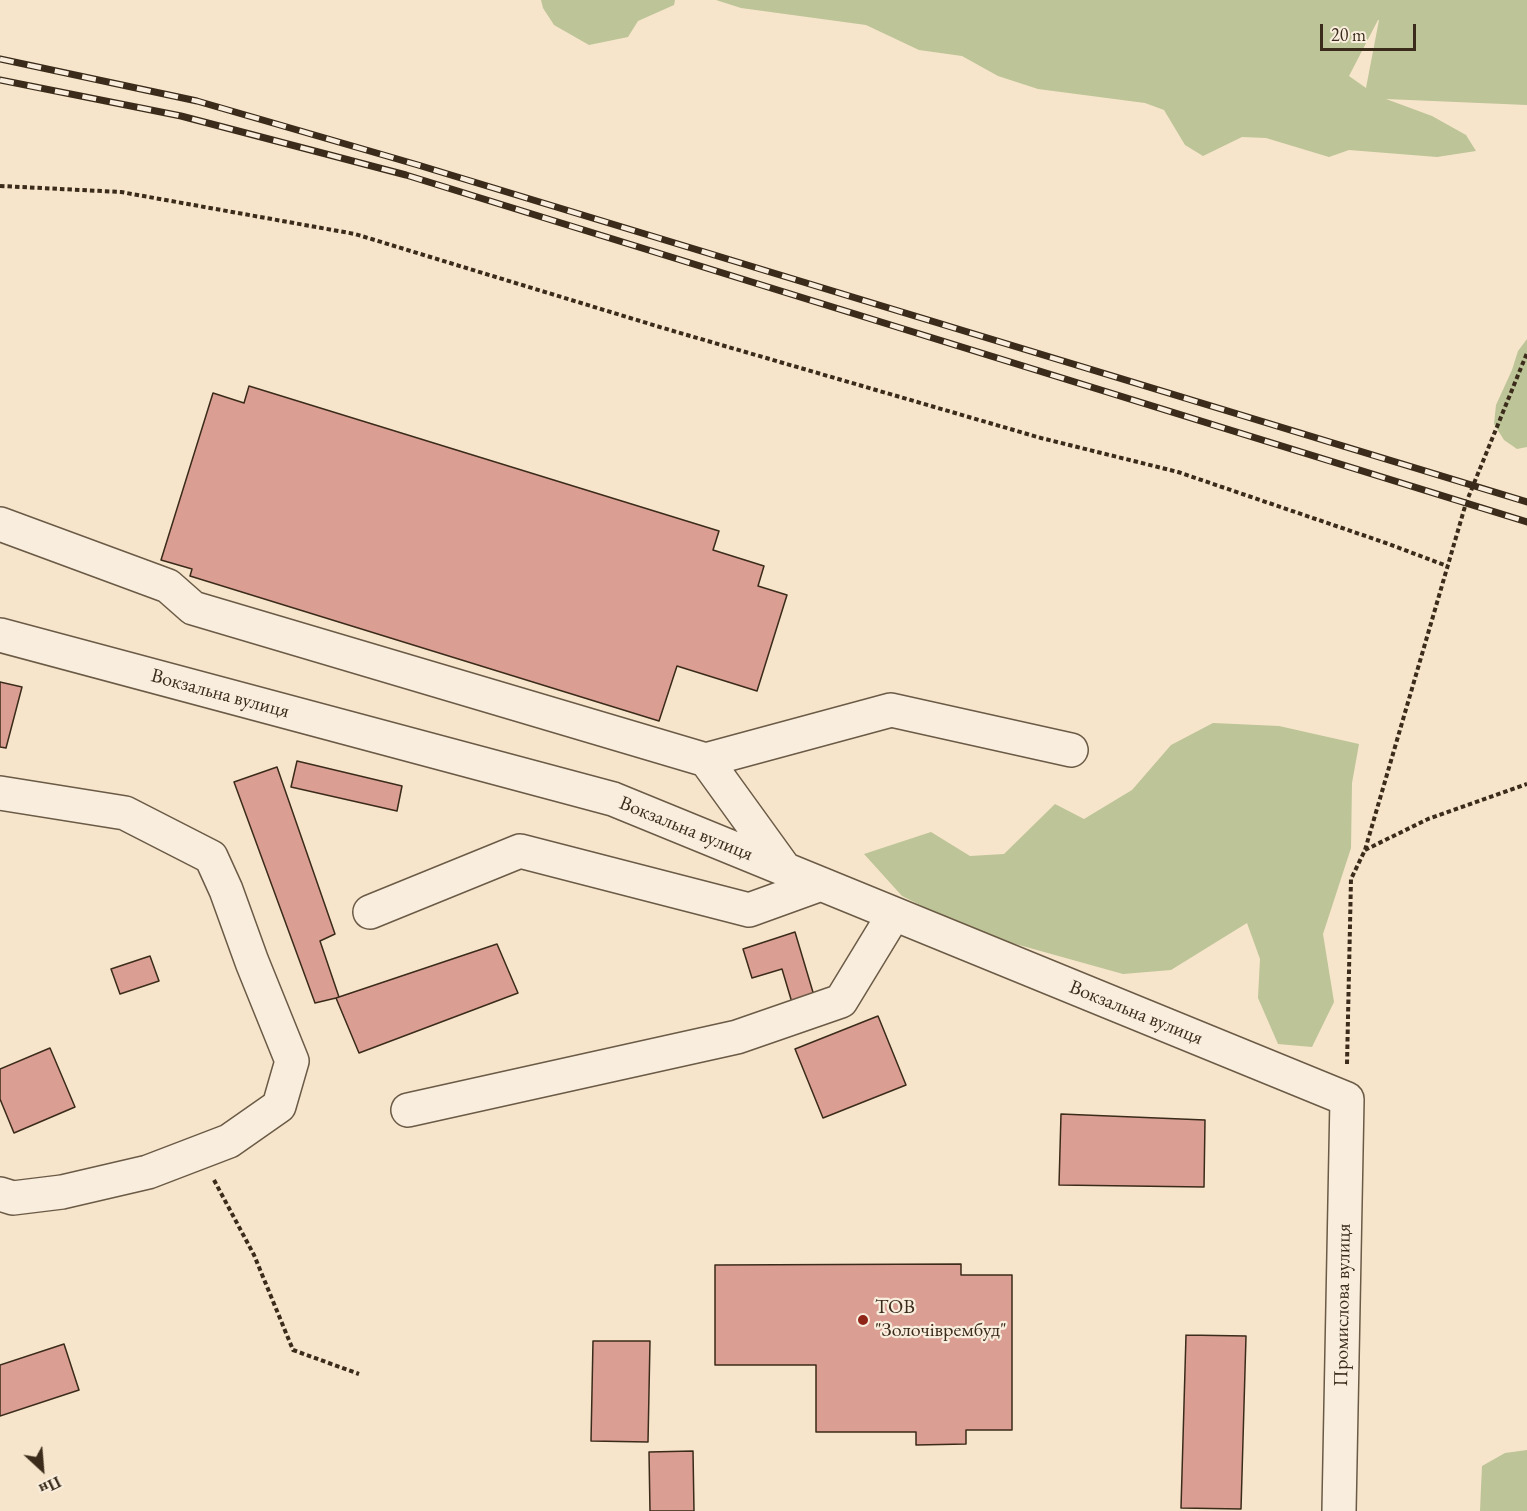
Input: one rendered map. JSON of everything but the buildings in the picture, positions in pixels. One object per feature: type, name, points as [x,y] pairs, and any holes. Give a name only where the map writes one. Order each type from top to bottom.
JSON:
[{"type":"street","points":[[0,524],[168,586],[194,608],[706,760],[891,710],[1071,750]]},
{"type":"street","name":"Вокзальна вулиця","points":[[0,635],[613,799],[1347,1099]]},
{"type":"street","points":[[706,760],[784,868]]},
{"type":"street","points":[[0,793],[125,813],[211,857],[292,1061],[279,1106],[229,1141],[148,1172],[62,1192],[13,1198],[0,1194]]},
{"type":"street","points":[[370,912],[520,851],[749,910],[821,884]]},
{"type":"street","points":[[408,1110],[737,1036],[841,1001],[894,914]]},
{"type":"street","name":"Промислова вулиця","points":[[1340,1511],[1347,1099]]},
{"type":"path","points":[[0,186],[121,192],[355,234],[663,328],[1041,438],[1178,472],[1447,566]]},
{"type":"path","points":[[1347,1099],[1351,879],[1365,850],[1466,503],[1527,353]]},
{"type":"path","points":[[1365,850],[1428,819],[1527,784]]},
{"type":"path","points":[[200,1153],[254,1255],[293,1350],[359,1374]]},
{"type":"green space","points":[[541,0],[675,0],[674,5],[638,21],[628,37],[589,45],[554,25],[543,8]]},
{"type":"green space","points":[[716,0],[1527,0],[1527,105],[1386,99],[1432,116],[1466,135],[1476,151],[1437,157],[1349,150],[1329,157],[1266,138],[1242,137],[1203,156],[1185,145],[1164,110],[1145,103],[1038,89],[998,76],[962,56],[919,50],[866,25],[741,8]],"holes":[[[1379,20],[1366,88],[1349,76]]]},
{"type":"green space","points":[[1527,339],[1527,447],[1517,449],[1504,440],[1494,424],[1496,405],[1518,351]]},
{"type":"green space","points":[[1213,723],[1279,726],[1359,744],[1352,783],[1351,848],[1323,934],[1334,1002],[1312,1047],[1278,1044],[1258,998],[1260,959],[1247,923],[1171,970],[1123,974],[976,933],[902,896],[864,854],[931,832],[970,856],[1004,854],[1055,804],[1084,819],[1132,790],[1171,745]]},
{"type":"green space","points":[[1527,1450],[1527,1511],[1480,1511],[1482,1466],[1505,1453]]},
{"type":"railway","points":[[0,59],[197,101],[418,165],[1527,502]]},
{"type":"railway","points":[[0,80],[181,116],[406,175],[1527,522]]},
{"type":"place","name":"ТОВ \"Золочіврембуд\"","points":[[863,1320]]}]
